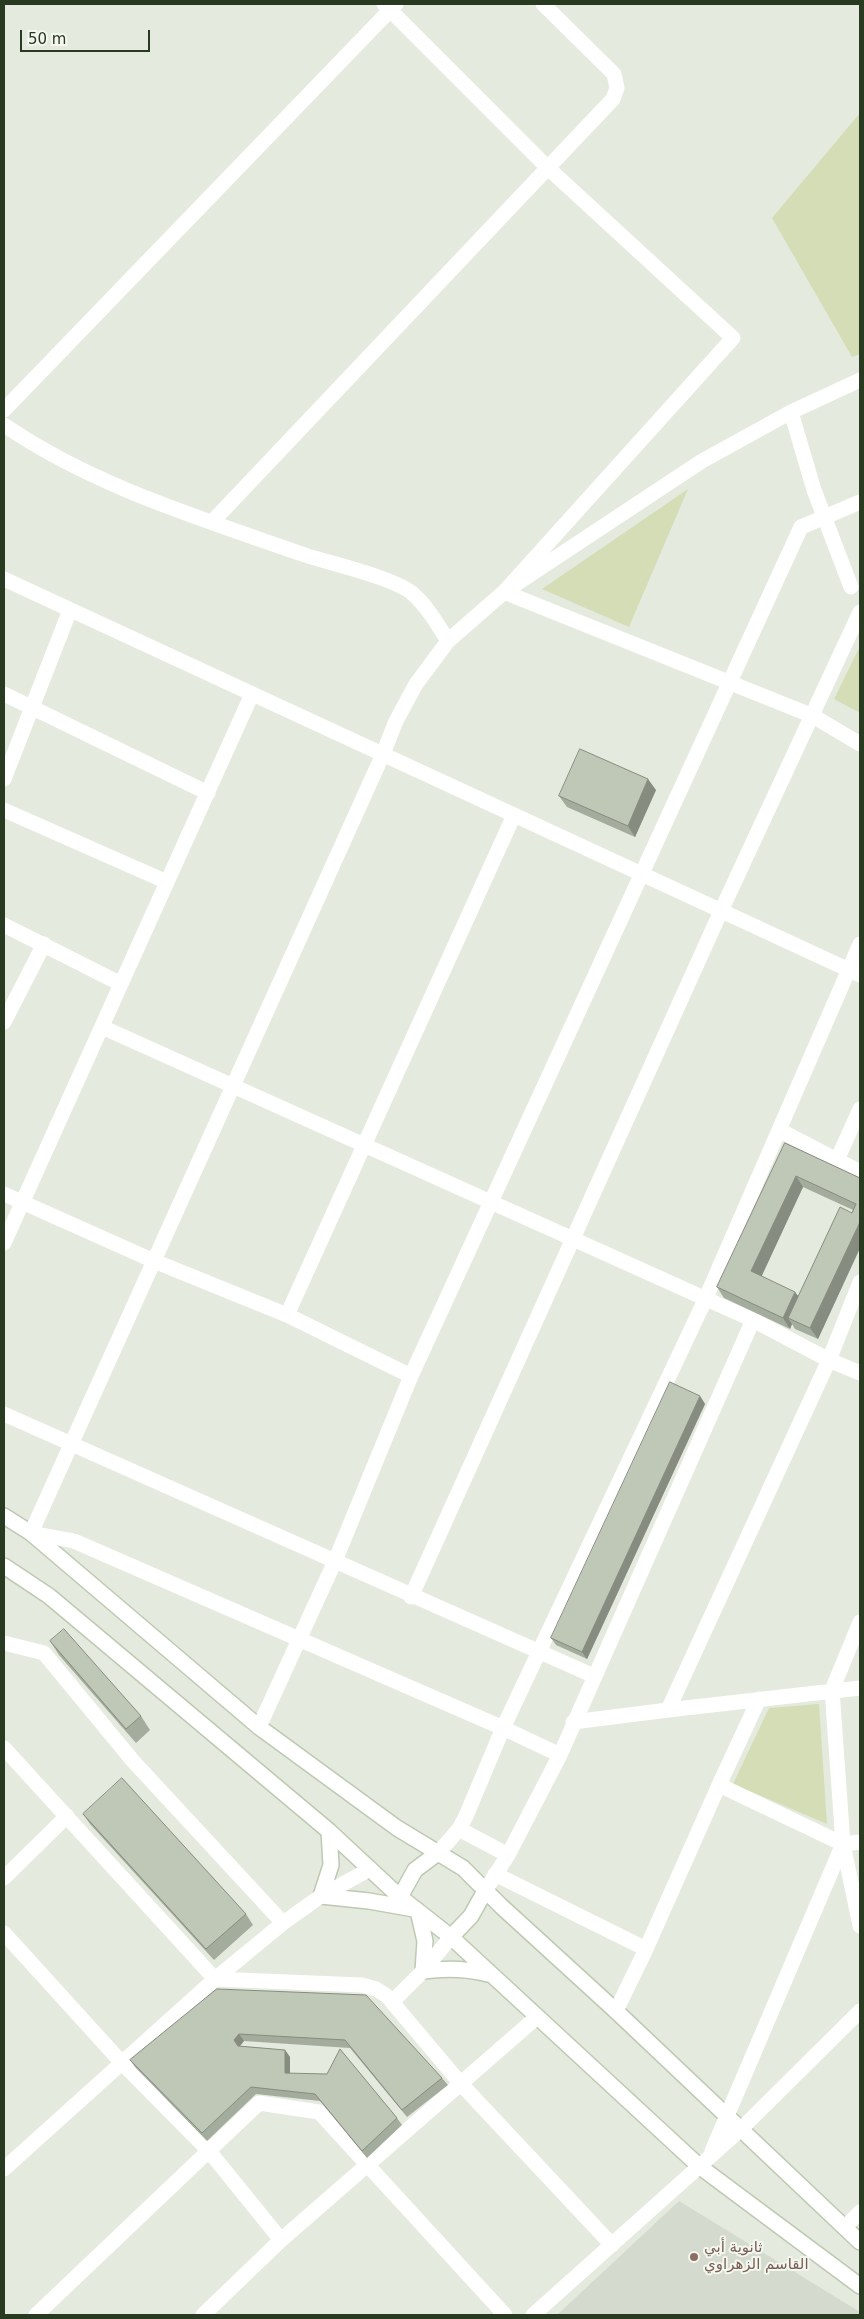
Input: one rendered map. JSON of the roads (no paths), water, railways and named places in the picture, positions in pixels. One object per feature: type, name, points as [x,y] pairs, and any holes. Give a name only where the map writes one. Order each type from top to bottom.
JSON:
[{"type":"street","points":[[212,522],[613,99],[617,88],[614,74],[543,4]]},
{"type":"street","points":[[4,410],[390,6],[548,168],[733,338],[504,592],[448,641],[416,684],[396,720],[383,754],[31,1533]]},
{"type":"street","points":[[504,592],[702,461],[790,412],[860,380]]},
{"type":"street","points":[[411,1597],[721,911],[813,716],[860,610],[856,585],[824,516],[790,412]]},
{"type":"street","points":[[4,425],[39,449],[105,482],[212,522],[379,578],[411,592],[433,617],[448,641]]},
{"type":"street","points":[[259,1727],[335,1561],[411,1376],[801,527],[860,502]]},
{"type":"street","points":[[4,579],[854,972]]},
{"type":"street","points":[[504,592],[813,716],[858,740]]},
{"type":"street","points":[[4,779],[70,610]]},
{"type":"street","points":[[4,694],[208,792]]},
{"type":"street","points":[[4,1243],[252,694]]},
{"type":"street","points":[[4,810],[167,882]]},
{"type":"street","points":[[287,1315],[514,815]]},
{"type":"street","points":[[4,925],[121,984]]},
{"type":"street","points":[[4,1019],[44,944]]},
{"type":"street","points":[[400,1897],[415,1870],[439,1852],[459,1829],[503,1728],[705,1300],[779,1130],[854,972],[860,944]]},
{"type":"street","points":[[102,1027],[753,1320],[828,1360],[860,1373]]},
{"type":"street","points":[[837,1160],[860,1109]]},
{"type":"street","points":[[779,1130],[860,1172]]},
{"type":"street","points":[[4,1194],[154,1261],[287,1315],[411,1376]]},
{"type":"street","points":[[668,1710],[828,1360],[860,1282]]},
{"type":"street","points":[[392,2002],[423,1972],[470,1916],[508,1855],[560,1755],[573,1722],[753,1320]]},
{"type":"street","points":[[4,1414],[335,1561],[411,1597],[594,1676]]},
{"type":"street","points":[[4,1516],[31,1533],[259,1727],[397,1828],[463,1868],[485,1891],[616,2011],[860,2242]]},
{"type":"street","points":[[31,1533],[74,1541],[299,1638],[560,1755]]},
{"type":"street","points":[[4,1566],[48,1596],[329,1832],[400,1897],[451,1937],[537,2017],[704,2161],[860,2286]]},
{"type":"street","points":[[860,1622],[832,1690],[843,1844],[860,1926]]},
{"type":"street","points":[[4,1643],[44,1653],[134,1761],[283,1923]]},
{"type":"street","points":[[573,1722],[759,1698],[860,1688]]},
{"type":"street","points":[[616,2011],[646,1949],[759,1698]]},
{"type":"street","points":[[4,1748],[215,1980],[362,1985],[382,1992],[461,2084],[612,2245]]},
{"type":"street","points":[[719,1785],[843,1844],[860,1842]]},
{"type":"street","points":[[4,1878],[67,1816]]},
{"type":"street","points":[[459,1829],[508,1855]]},
{"type":"street","points":[[321,1896],[331,1865],[329,1832]]},
{"type":"street","points":[[704,2161],[727,2116],[843,1844]]},
{"type":"street","points":[[7,2161],[283,1923],[321,1896],[370,1869]]},
{"type":"street","points":[[495,1874],[646,1949]]},
{"type":"street","points":[[321,1896],[369,1901],[417,1910]]},
{"type":"street","points":[[417,1910],[425,1941],[423,1972]]},
{"type":"street","points":[[4,1934],[122,2063],[209,2151],[281,2240]]},
{"type":"street","points":[[423,1972],[446,1968],[469,1969],[492,1975]]},
{"type":"street","points":[[533,2315],[741,2129],[860,2011]]},
{"type":"street","points":[[203,2315],[281,2240],[537,2017]]},
{"type":"street","points":[[36,2315],[258,2103],[319,2112],[505,2315]]},
{"type":"street","points":[[845,2228],[860,2212]]},
{"type":"place","name":"ثانوية أبي القاسم الزهراوي","points":[[694,2257]]}]
